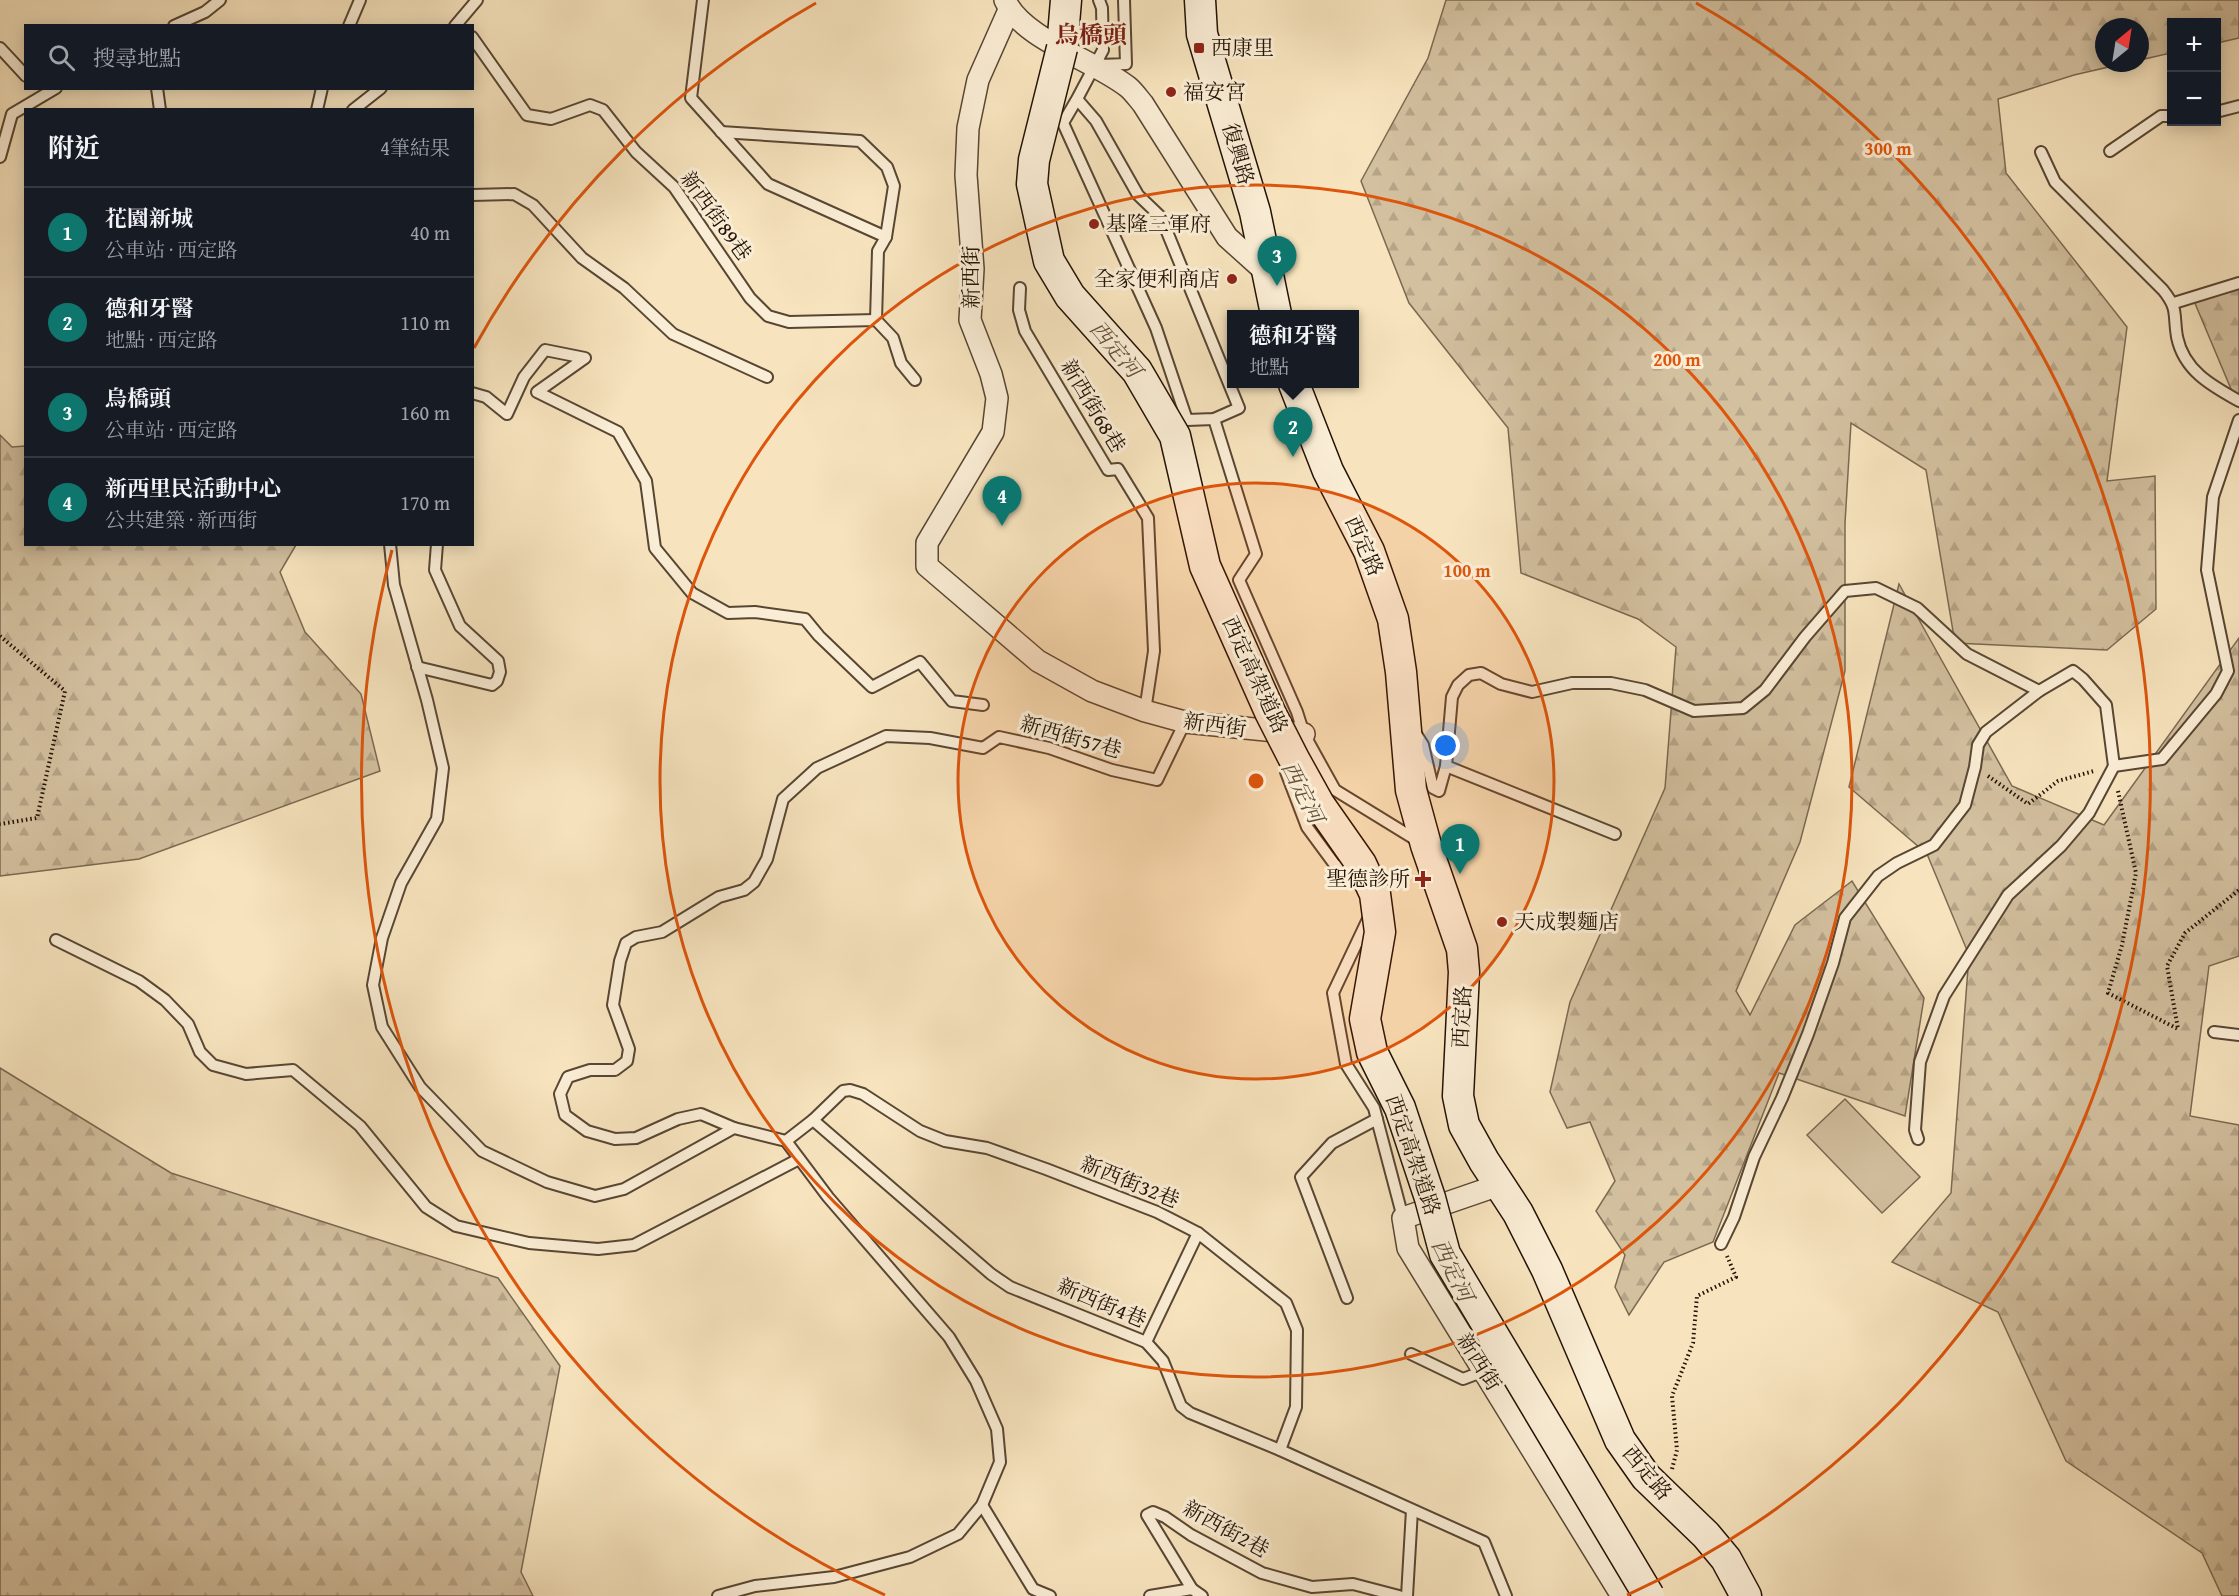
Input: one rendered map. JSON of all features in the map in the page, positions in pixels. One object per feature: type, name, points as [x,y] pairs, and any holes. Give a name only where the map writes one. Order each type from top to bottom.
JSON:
[{"type":"street","name":"西定高架道路","points":[[1066,0],[1071,53],[1034,160],[1032,176],[1048,261],[1070,296],[1137,371],[1175,436],[1205,566],[1270,712],[1294,759],[1319,804],[1360,864],[1375,894],[1380,932],[1365,1019],[1372,1052],[1400,1108],[1430,1198],[1445,1254],[1648,1596]]},
{"type":"street","name":"復興路","points":[[1200,0],[1202,33],[1255,212],[1267,273]]},
{"type":"street","name":"新西街","points":[[1071,53],[1036,33],[1007,5],[978,80],[968,128],[966,175],[973,269],[970,320],[991,374],[997,398],[993,432],[927,543],[927,566],[1038,661],[1092,691],[1145,711],[1185,722],[1267,736],[1304,734]]},
{"type":"street","points":[[1071,53],[1128,87],[1143,104],[1227,237],[1267,273],[1275,310]]},
{"type":"street","name":"西定路","points":[[1296,388],[1328,471],[1369,551],[1393,619],[1401,672],[1411,790],[1426,845],[1462,949],[1464,972],[1458,1096],[1460,1111],[1469,1134],[1518,1213],[1547,1270],[1620,1440],[1646,1477],[1706,1535],[1725,1559],[1746,1596]]},
{"type":"street","points":[[1403,1218],[1499,1185]]},
{"type":"street","name":"新西街","points":[[1403,1218],[1408,1248],[1622,1596]]},
{"type":"lane","points":[[178,24],[205,12],[220,0]]},
{"type":"lane","points":[[350,24],[360,0]]},
{"type":"lane","points":[[460,24],[477,0]]},
{"type":"lane","points":[[703,0],[691,98],[768,184],[886,237]]},
{"type":"lane","points":[[1071,53],[1103,50],[1102,9],[1099,0]]},
{"type":"lane","points":[[1071,53],[1126,64],[1124,0]]},
{"type":"lane","points":[[201,24],[205,12]]},
{"type":"lane","name":"新西街89巷","points":[[474,40],[526,115],[551,119],[590,105],[603,110],[636,152],[674,187],[750,298],[768,316],[789,322],[876,320]]},
{"type":"lane","points":[[0,48],[24,74]]},
{"type":"lane","points":[[1071,53],[1077,99],[1096,121],[1138,195],[1161,217],[1227,379]]},
{"type":"lane","points":[[157,90],[160,108]]},
{"type":"lane","points":[[317,108],[322,90]]},
{"type":"lane","points":[[356,108],[378,90]]},
{"type":"lane","points":[[0,157],[12,114],[40,92]]},
{"type":"lane","points":[[1077,99],[1063,123],[1156,328],[1187,420],[1214,419],[1239,408],[1231,388]]},
{"type":"lane","points":[[2221,111],[2239,106]]},
{"type":"lane","points":[[2110,151],[2161,116],[2167,116]]},
{"type":"lane","points":[[721,132],[860,141],[887,167],[894,186],[886,237],[878,251],[876,320],[893,338],[901,363],[915,380]]},
{"type":"lane","points":[[2042,152],[2055,182],[2174,303],[2178,339],[2186,361],[2204,381],[2239,401]]},
{"type":"lane","points":[[474,195],[514,194],[533,205],[582,258],[624,288],[674,334],[767,377]]},
{"type":"lane","points":[[2174,303],[2239,283]]},
{"type":"lane","name":"新西街68巷","points":[[1020,288],[1019,310],[1026,331],[1108,470],[1118,469],[1148,518],[1154,651],[1145,711]]},
{"type":"lane","points":[[474,394],[486,397],[507,414],[524,377],[545,350],[585,358],[537,392],[618,432],[646,481],[655,548],[692,593],[728,614],[755,612],[805,619],[819,636],[872,687],[921,662],[952,701],[983,705]]},
{"type":"lane","points":[[1214,419],[1256,554],[1239,579],[1297,712],[1304,734],[1335,790],[1426,845]]},
{"type":"lane","points":[[2114,766],[2162,759],[2216,694],[2228,671],[2207,570],[2213,497],[2239,420]]},
{"type":"lane","points":[[390,546],[394,585],[443,768],[437,819],[401,883],[382,938],[373,986],[382,1027],[420,1087],[482,1151],[547,1182],[595,1196],[624,1189],[734,1128],[786,1141],[828,1197],[949,1337],[976,1381],[998,1429],[1000,1462],[982,1504],[958,1534],[910,1557],[834,1577],[755,1586],[718,1596]]},
{"type":"lane","points":[[417,667],[492,685],[497,681],[500,672],[498,661],[460,626],[435,570],[437,546]]},
{"type":"lane","points":[[1404,716],[1423,745],[1434,788],[1439,791],[1446,766],[1452,697],[1458,685],[1469,675],[1481,673],[1501,684],[1532,692],[1572,683],[1611,683],[1645,690],[1694,711],[1743,708],[1765,690],[1805,637],[1845,591],[1876,588],[1917,608],[1967,654],[2039,690]]},
{"type":"lane","points":[[1721,1244],[1734,1217],[1754,1157],[1782,1098],[1808,1034],[1833,963],[1845,918],[1878,876],[1897,863],[1934,845],[1965,805],[1978,745],[1986,732],[2039,690],[2073,671],[2106,705],[2114,766],[2089,813],[2061,846],[2008,895],[1944,996],[1920,1062],[1915,1130],[1918,1139]]},
{"type":"lane","name":"新西街57巷","points":[[734,1128],[701,1114],[678,1119],[636,1138],[615,1139],[587,1131],[565,1115],[560,1095],[568,1077],[590,1070],[615,1070],[627,1061],[629,1049],[613,1005],[620,961],[626,943],[636,937],[662,932],[719,897],[744,890],[754,882],[767,859],[783,799],[817,768],[886,736],[930,738],[983,748],[999,736],[1049,748],[1112,770],[1157,780],[1185,722]]},
{"type":"lane","name":"新西街","points":[[1279,759],[1307,827],[1335,865],[1347,868],[1371,915],[1333,993],[1346,1064],[1374,1108],[1403,1218]]},
{"type":"lane","points":[[1446,766],[1615,834]]},
{"type":"lane","points":[[56,940],[140,981],[165,1000],[188,1024],[200,1052],[213,1065],[246,1074],[293,1070],[360,1126],[426,1207],[456,1226],[529,1243],[598,1249],[634,1245],[799,1159]]},
{"type":"lane","points":[[2214,1032],[2239,1035]]},
{"type":"lane","name":"新西街32巷","points":[[813,1120],[843,1090],[850,1090],[863,1094],[920,1131],[945,1141],[987,1148],[1157,1212],[1198,1233],[1286,1303],[1297,1330],[1296,1407],[1280,1450]]},
{"type":"lane","points":[[1347,1298],[1300,1177],[1332,1143],[1377,1119]]},
{"type":"lane","points":[[786,1141],[813,1120]]},
{"type":"lane","name":"新西街4巷","points":[[813,1120],[991,1274],[1010,1287],[1146,1342],[1163,1362],[1181,1406],[1190,1413],[1280,1450],[1484,1542],[1506,1596]]},
{"type":"lane","points":[[1146,1342],[1198,1233]]},
{"type":"lane","points":[[1411,1354],[1463,1379],[1484,1371]]},
{"type":"lane","points":[[982,1504],[1033,1593],[1050,1596]]},
{"type":"lane","points":[[1407,1596],[1412,1510]]},
{"type":"lane","name":"新西街2巷","points":[[1202,1596],[1192,1589],[1147,1515],[1153,1512],[1165,1517],[1191,1536],[1262,1573],[1312,1587]]},
{"type":"lane","points":[[1312,1587],[1353,1584],[1399,1596]]},
{"type":"lane","points":[[1312,1587],[1320,1596]]},
{"type":"lane","points":[[1150,1596],[1192,1589]]},
{"type":"path","points":[[0,636],[65,691],[37,818],[0,824]]},
{"type":"path","points":[[1975,767],[2028,804],[2058,781],[2114,766],[2136,873],[2122,945],[2108,993],[2178,1029],[2167,966],[2185,933],[2239,890]]},
{"type":"path","points":[[1664,1496],[1677,1450],[1672,1396],[1693,1343],[1696,1296],[1736,1277],[1721,1244]]},
{"type":"green space","points":[[1446,0],[2239,0],[2239,38],[2221,42],[2221,18],[2167,18],[2167,54],[2149,58],[2149,18],[2095,18],[2095,70],[1998,99],[2006,173],[2127,327],[2107,481],[2155,476],[2156,609],[2107,650],[1955,643],[1926,470],[1851,423],[1845,523],[1845,671],[1800,842],[1736,991],[1750,1015],[1795,925],[1852,881],[1924,998],[1905,1116],[1779,1073],[1713,1242],[1664,1262],[1629,1315],[1615,1287],[1625,1255],[1596,1211],[1615,1181],[1590,1122],[1567,1128],[1550,1092],[1570,1002],[1665,788],[1676,647],[1638,619],[1521,573],[1508,428],[1409,303],[1361,181],[1428,58]]},
{"type":"green space","points":[[2239,284],[2239,408],[2194,301]]},
{"type":"green space","points":[[0,435],[12,447],[24,446],[24,546],[295,546],[280,572],[305,632],[361,694],[380,771],[139,859],[0,876]]},
{"type":"green space","points":[[1899,584],[2012,786],[2104,825],[2239,638],[2239,956],[2209,966],[2190,1116],[2239,1125],[2239,1596],[2222,1596],[2202,1553],[2066,1461],[1998,1312],[1892,1262],[1951,1193],[1969,955],[1927,854],[1849,787]]},
{"type":"green space","points":[[0,1068],[171,1173],[498,1278],[560,1366],[521,1572],[533,1596],[0,1596]]},
{"type":"green space","points":[[1845,1099],[1920,1177],[1882,1213],[1807,1135]]},
{"type":"place","name":"西康里","points":[[1199,48]]},
{"type":"place","name":"福安宮","points":[[1171,92]]},
{"type":"place","name":"基隆三軍府","points":[[1094,224]]},
{"type":"place","name":"全家便利商店","points":[[1232,279]]},
{"type":"place","name":"烏橋頭","points":[[1277,286]]},
{"type":"place","name":"德和牙醫","points":[[1293,457]]},
{"type":"place","name":"新西里民活動中心","points":[[1002,526]]},
{"type":"place","name":"花園新城","points":[[1460,874]]},
{"type":"place","name":"聖德診所","points":[[1423,879]]},
{"type":"place","name":"天成製麵店","points":[[1502,922]]},
{"type":"district","name":"烏橋頭","points":[[1091,35]]},
{"type":"water label","name":"西定河","points":[[1116,349]]},
{"type":"water label","name":"西定河","points":[[1303,792]]},
{"type":"water label","name":"西定河","points":[[1453,1270]]}]
